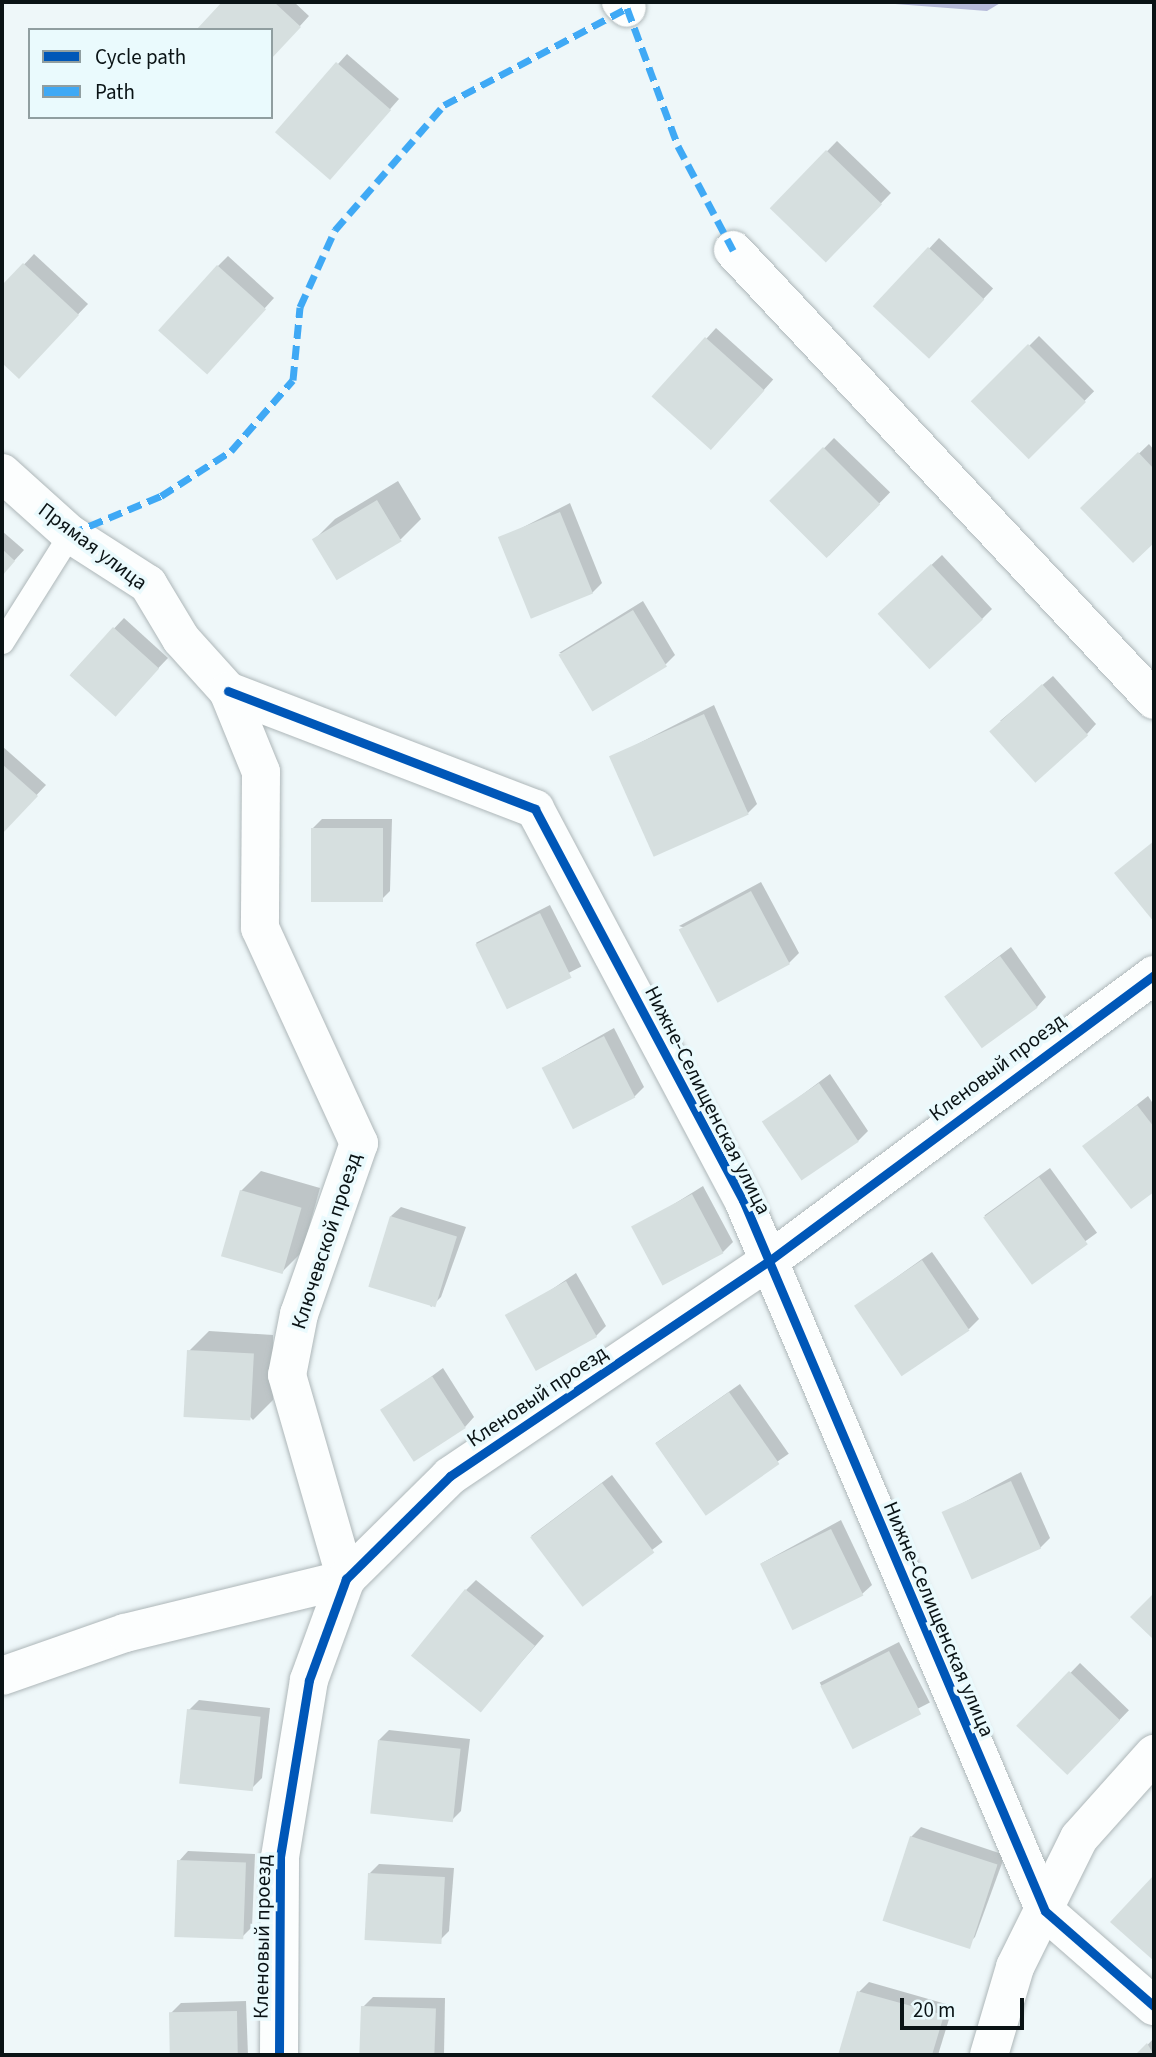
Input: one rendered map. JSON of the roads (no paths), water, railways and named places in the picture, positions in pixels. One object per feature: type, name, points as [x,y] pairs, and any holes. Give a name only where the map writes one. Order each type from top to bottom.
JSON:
[{"type":"street","points":[[733,250],[1154,699]]},
{"type":"street","name":"Прямая улица","points":[[2,473],[70,534],[148,584],[181,639],[228,691]]},
{"type":"street","name":"Нижне-Селищенская улица","points":[[228,691],[535,809],[769,1261],[1045,1911]]},
{"type":"street","name":"Ключевской проезд","points":[[228,691],[261,772],[260,928],[359,1143],[299,1314],[287,1375],[346,1579]]},
{"type":"street","name":"Кленовый проезд","points":[[279,2055],[280,1857],[309,1679],[346,1579],[450,1476],[769,1261],[1154,975]]},
{"type":"street","points":[[2,1676],[125,1633],[346,1579]]},
{"type":"street","points":[[989,2055],[1015,1967],[1079,1838],[1154,1754]]},
{"type":"street","points":[[1045,1911],[1154,2006]]},
{"type":"lane","points":[[2,642],[70,534]]},
{"type":"water","points":[[869,2],[1002,2],[987,11]]}]
